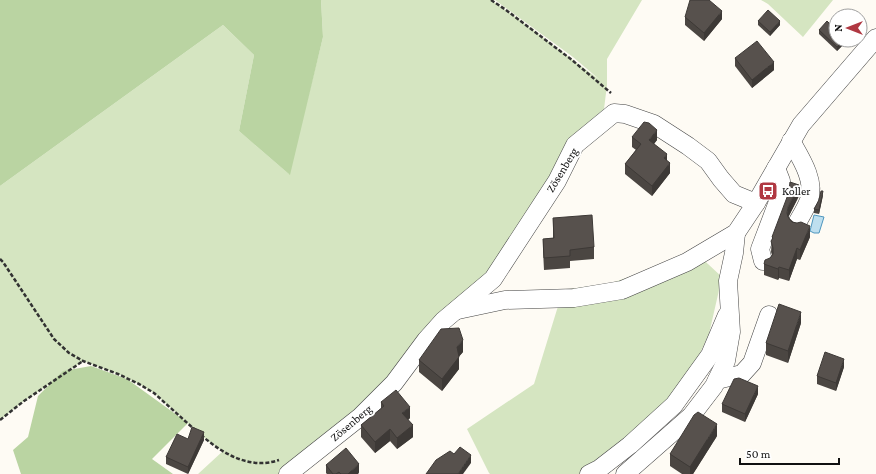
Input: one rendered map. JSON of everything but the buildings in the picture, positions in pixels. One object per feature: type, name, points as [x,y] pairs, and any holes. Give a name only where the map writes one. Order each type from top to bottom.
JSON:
[{"type":"street","name":"Zösenberg","points":[[455,311],[504,300],[574,298],[622,290],[687,262],[736,233],[756,203],[801,125],[876,38]]},
{"type":"street","name":"Zösenberg","points":[[285,467],[360,417],[394,383],[426,340],[443,321],[493,279],[556,181],[575,146],[614,113],[625,114],[654,124],[708,161],[734,194],[756,203]]},
{"type":"street","points":[[791,141],[804,165],[811,186],[809,200],[797,223]]},
{"type":"street","points":[[763,261],[760,249],[779,199],[781,181],[776,168]]},
{"type":"street","name":"Zösenberg","points":[[626,474],[691,416],[714,386],[726,361],[731,332],[728,281],[734,253],[736,233]]},
{"type":"street","points":[[493,279],[504,300]]},
{"type":"street","name":"Zösenberg","points":[[589,474],[599,469],[630,445],[674,405],[710,355],[730,308]]},
{"type":"street","points":[[717,380],[742,374],[752,363],[769,315]]},
{"type":"path","points":[[492,0],[572,60],[611,93]]},
{"type":"path","points":[[0,259],[54,339],[69,353],[83,361],[118,374],[154,393],[208,441],[235,458],[245,462],[258,464],[276,461],[285,467]]},
{"type":"path","points":[[0,420],[24,401],[83,361]]},
{"type":"green space","points":[[0,0],[321,0],[323,37],[290,175],[239,131],[254,55],[223,25],[0,186]]},
{"type":"green space","points":[[321,0],[491,0],[519,19],[600,80],[573,57],[495,0],[642,0],[607,59],[607,85],[604,109],[582,128],[490,274],[389,380],[314,446],[279,474],[198,474],[223,451],[208,441],[154,393],[118,374],[83,361],[24,401],[0,420],[0,186],[223,25],[254,55],[239,131],[289,174],[323,37]]},
{"type":"green space","points":[[761,0],[833,0],[803,37],[768,4]]},
{"type":"green space","points":[[694,251],[722,277],[709,334],[694,366],[670,399],[610,456],[580,474],[490,474],[467,429],[534,384],[563,290],[611,283],[662,266]]},
{"type":"green space","points":[[91,366],[127,379],[188,423],[152,459],[173,474],[21,474],[13,450],[28,437],[38,396],[63,371]]},
{"type":"water","points":[[814,215],[824,217],[819,233],[810,231]]},
{"type":"place","name":"Koller","points":[[768,191]]}]
